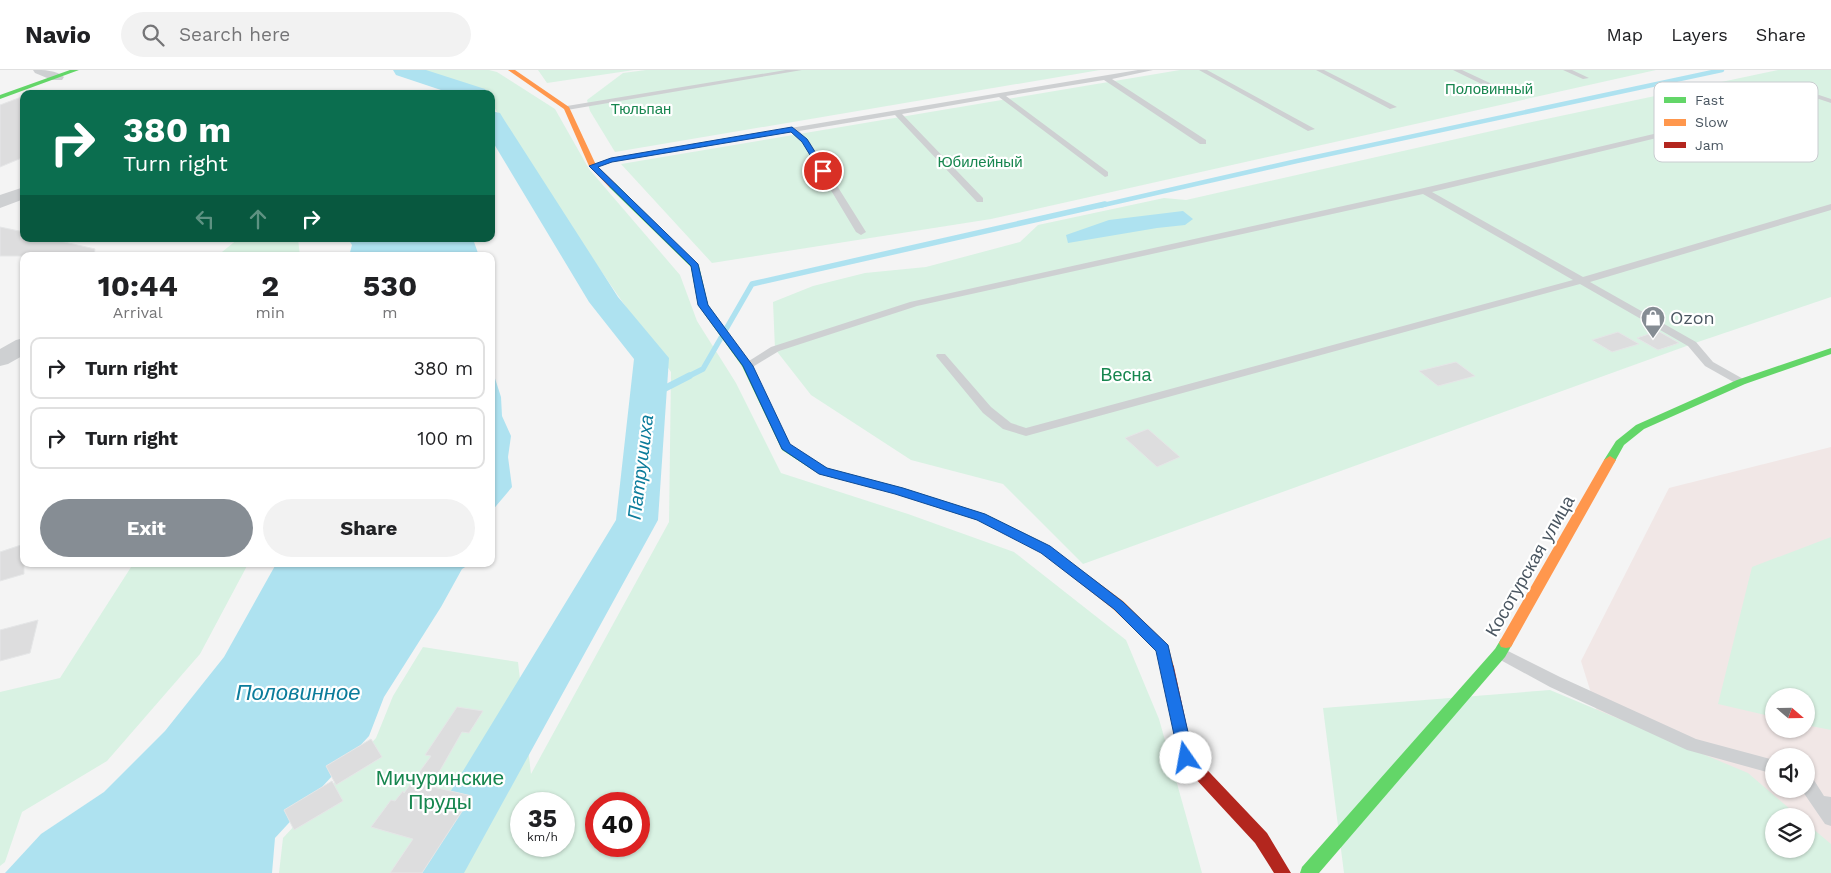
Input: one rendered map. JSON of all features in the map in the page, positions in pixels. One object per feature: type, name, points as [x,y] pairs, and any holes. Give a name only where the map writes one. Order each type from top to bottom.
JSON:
[{"type":"street","points":[[40,70],[57,77]]},
{"type":"street","points":[[20,90],[76,70]]},
{"type":"street","points":[[511,70],[567,108],[593,166],[695,266],[703,305],[748,366],[786,447],[823,471],[898,491],[981,517],[1045,549],[1118,605],[1163,649],[1186,758],[1261,838],[1282,873]]},
{"type":"street","points":[[0,97],[20,90]]},
{"type":"street","points":[[0,202],[20,194]]},
{"type":"street","points":[[0,359],[20,347]]},
{"type":"street","name":"Косотурская улица","points":[[1308,873],[1500,653],[1620,443],[1640,426],[1741,382],[1831,351]]},
{"type":"lane","points":[[567,108],[799,70]]},
{"type":"lane","points":[[593,166],[611,160],[1150,70]]},
{"type":"lane","points":[[1202,70],[1311,129]]},
{"type":"lane","points":[[1320,70],[1392,107]]},
{"type":"lane","points":[[1456,70],[1503,91]]},
{"type":"lane","points":[[1566,70],[1585,78]]},
{"type":"lane","points":[[1106,78],[1203,142]]},
{"type":"lane","points":[[1000,95],[1105,174]]},
{"type":"lane","points":[[1818,97],[1831,101]]},
{"type":"lane","points":[[897,113],[980,200]]},
{"type":"lane","points":[[792,130],[805,141],[861,232]]},
{"type":"lane","points":[[748,366],[775,349],[914,304],[1424,191],[1654,136]]},
{"type":"lane","points":[[1424,191],[1692,344],[1709,364],[1741,382]]},
{"type":"lane","points":[[941,356],[987,410],[1007,426],[1026,432],[1581,281],[1831,207]]},
{"type":"lane","points":[[1500,653],[1555,682],[1693,745],[1765,764]]},
{"type":"lane","points":[[1815,792],[1825,804],[1831,818]]},
{"type":"shaded area","points":[[1831,447],[1831,873],[1794,858],[1815,858],[1815,808],[1765,808],[1765,847],[1621,789],[1581,661],[1669,488]]},
{"type":"green space","name":"Мичуринские Пруды","points":[[417,70],[489,70],[497,72],[555,109],[589,169],[680,275],[697,321],[736,383],[781,473],[908,514],[1014,552],[1126,640],[1159,719],[1202,873],[279,873],[283,838],[376,738],[393,696],[423,647],[518,662],[531,774],[669,522],[671,372],[547,193],[495,108],[495,90],[484,90]]},
{"type":"green space","points":[[538,70],[634,70],[547,83]]},
{"type":"green space","name":"Тюльпан","points":[[646,70],[1100,70],[615,152],[590,111],[587,100],[623,73]]},
{"type":"green space","name":"Юбилейный","points":[[1180,70],[1656,70],[991,219],[712,263],[621,164]]},
{"type":"green space","name":"Весна","points":[[1778,70],[1831,70],[1831,297],[1692,344],[1083,564],[1003,484],[911,460],[811,395],[775,349],[773,302],[813,286],[865,273],[926,267],[1020,242],[1038,225],[1164,198],[1186,200],[1654,96],[1654,162],[1818,162],[1818,82],[1721,82]]},
{"type":"green space","points":[[234,242],[298,242],[300,252],[222,252]]},
{"type":"green space","points":[[1831,537],[1831,730],[1815,727],[1815,688],[1765,688],[1765,715],[1718,704],[1752,567]]},
{"type":"green space","points":[[131,567],[246,567],[200,654],[107,761],[22,812],[5,862],[0,866],[0,692],[60,678]]},
{"type":"green space","points":[[1550,690],[1748,773],[1765,788],[1765,798],[1777,798],[1789,808],[1765,808],[1765,858],[1815,858],[1815,831],[1831,844],[1831,873],[1344,873],[1323,708]]},
{"type":"water","points":[[1183,211],[1193,219],[1185,225],[1068,243],[1066,235],[1109,220]]},
{"type":"water","points":[[350,242],[474,242],[478,252],[350,252],[352,245]]},
{"type":"water","points":[[495,378],[501,397],[502,416],[511,436],[508,457],[512,487],[495,507]]},
{"type":"water","name":"Половинное","points":[[274,567],[465,567],[462,569],[441,607],[384,697],[369,736],[275,838],[272,873],[5,873],[41,834],[104,792],[165,731],[224,657]]},
{"type":"building","points":[[20,98],[20,159],[0,167],[0,105]]},
{"type":"building","points":[[0,227],[20,231],[20,242],[64,242],[95,249],[95,252],[20,252],[20,256],[0,256]]},
{"type":"building","points":[[1658,331],[1679,343],[1658,350],[1637,338]]},
{"type":"building","points":[[1618,332],[1639,344],[1612,352],[1592,340]]},
{"type":"building","points":[[1456,362],[1475,376],[1438,386],[1419,371]]},
{"type":"building","points":[[1148,429],[1180,457],[1157,467],[1125,438]]},
{"type":"building","points":[[20,545],[20,567],[24,567],[24,574],[0,581],[0,552]]},
{"type":"building","points":[[38,620],[30,653],[0,661],[0,630]]},
{"type":"building","points":[[457,707],[483,711],[469,733],[462,732],[429,786],[472,796],[422,873],[390,873],[413,839],[371,827],[391,800],[395,801],[403,791],[404,793],[431,756],[425,755]]},
{"type":"building","points":[[371,739],[382,757],[336,785],[326,766]]},
{"type":"building","points":[[332,781],[343,801],[294,830],[284,810]]},
{"type":"waterway","name":"Патрушиха","points":[[404,70],[465,90]]},
{"type":"waterway","points":[[1666,82],[1722,70]]},
{"type":"waterway","points":[[1099,206],[1297,161],[1654,85]]},
{"type":"waterway","name":"Патрушиха","points":[[433,873],[637,520],[652,358],[605,302],[495,124]]},
{"type":"waterway","points":[[689,376],[703,369],[752,284],[1105,204]]},
{"type":"waterway","points":[[648,397],[689,376]]},
{"type":"traffic: fast","points":[[0,97],[76,70]]},
{"type":"traffic: fast","points":[[612,185],[695,266],[703,305],[747,366],[786,447],[823,471],[899,491],[981,517],[1042,547]]},
{"type":"traffic: fast","points":[[1610,460],[1620,443],[1640,427],[1741,382],[1831,351]]},
{"type":"traffic: fast","points":[[1308,873],[1500,653],[1506,643]]},
{"type":"traffic: slow","points":[[511,70],[567,108],[593,166],[612,185]]},
{"type":"traffic: slow","points":[[1506,643],[1610,460]]},
{"type":"traffic: slow","points":[[1042,547],[1118,605],[1163,649],[1167,667]]},
{"type":"traffic: jam","points":[[1167,667],[1186,758],[1261,838],[1283,873]]},
{"type":"place","name":"Ozon","points":[[1653,339]]},
{"type":"route","points":[[823,171],[805,141],[792,130],[611,160],[593,166],[695,266],[703,305],[748,366],[786,447],[823,471],[898,491],[981,517],[1045,549],[1118,605],[1163,649],[1186,758]]},
{"type":"park label","name":"Половинный","points":[[1489,89]]}]
